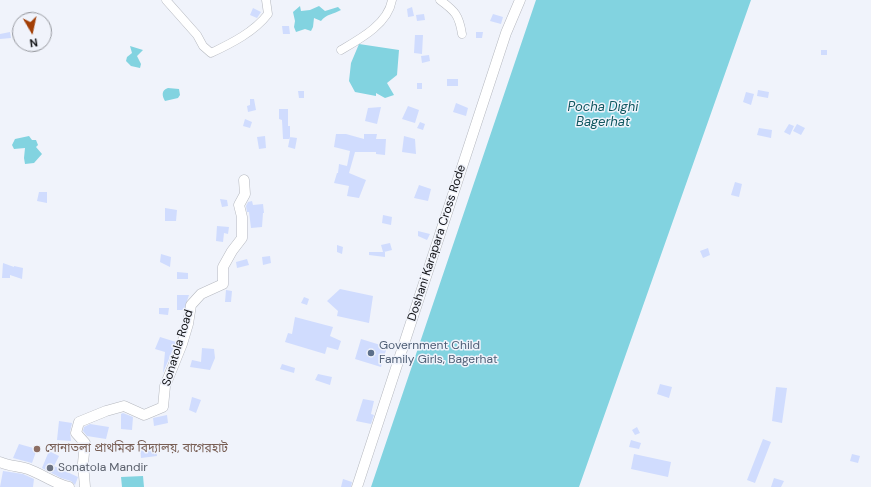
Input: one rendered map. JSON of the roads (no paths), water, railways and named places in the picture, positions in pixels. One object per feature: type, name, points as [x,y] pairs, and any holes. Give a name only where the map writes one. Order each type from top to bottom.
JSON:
[{"type":"street","points":[[166,0],[197,35],[203,46],[211,53],[230,44],[260,24],[268,14],[266,0]]},
{"type":"street","points":[[341,50],[372,30],[390,8],[392,0]]},
{"type":"street","points":[[440,0],[453,9],[460,24],[462,34]]},
{"type":"street","name":"Doshani Karapara Cross Rode","points":[[357,487],[506,33],[520,0]]},
{"type":"street","name":"Sonatola Road","points":[[85,487],[83,463],[85,443],[76,433],[79,422],[106,411],[124,406],[144,415],[163,407],[166,386],[182,344],[188,324],[191,305],[201,294],[223,284],[223,267],[232,251],[242,238],[242,217],[239,205],[245,194],[244,180]]},
{"type":"street","points":[[0,462],[10,466],[28,469],[60,485],[69,487]]},
{"type":"water","name":"Pocha Dighi Bagerhat","points":[[536,0],[751,0],[579,487],[371,487]]},
{"type":"water","points":[[300,6],[301,11],[310,10],[319,6],[325,11],[338,7],[341,10],[328,15],[321,21],[314,18],[311,31],[305,29],[296,32],[294,27],[295,21],[293,12]]},
{"type":"water","points":[[359,44],[399,50],[397,75],[387,83],[394,95],[385,98],[376,93],[376,96],[355,92],[349,81],[351,63]]},
{"type":"water","points":[[130,46],[143,50],[137,56],[141,64],[140,68],[131,66],[126,61],[127,57],[132,53]]},
{"type":"water","points":[[168,88],[179,89],[180,95],[178,98],[165,101],[163,93],[164,90]]},
{"type":"water","points":[[29,136],[32,140],[36,140],[38,145],[36,147],[42,154],[34,163],[25,164],[25,148],[14,149],[12,145],[15,139]]},
{"type":"water","points":[[143,476],[144,487],[122,487],[121,477]]},
{"type":"place","name":"Government Child Family Girls, Bagerhat","points":[[371,353]]},
{"type":"place","name":"সোনাতলা প্রাথমিক বিদ্যালয়, বাগেরহাট","points":[[37,449]]},
{"type":"place","name":"Sonatola Mandir","points":[[50,468]]}]
